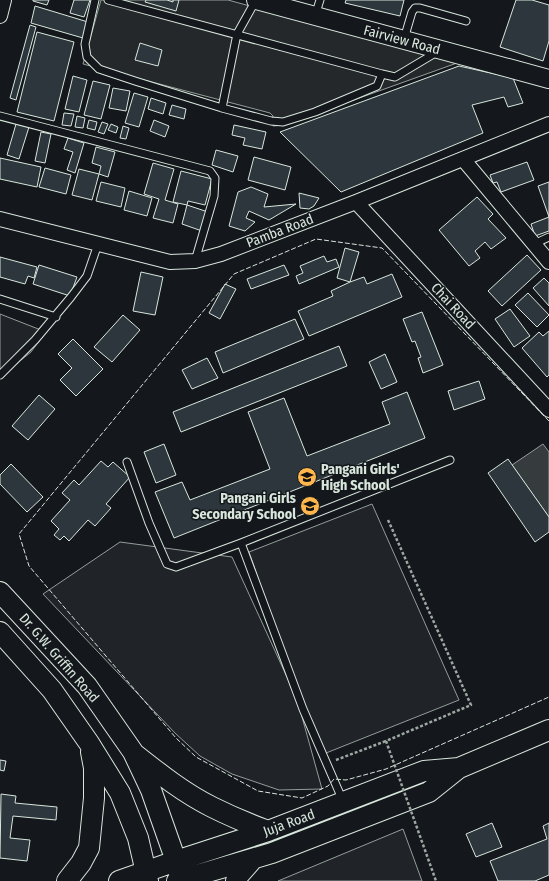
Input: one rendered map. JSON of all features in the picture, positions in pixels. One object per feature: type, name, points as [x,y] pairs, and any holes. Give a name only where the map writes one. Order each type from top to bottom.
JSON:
[{"type":"main road","name":"Dr. G.W. Griffin Road","points":[[0,592],[87,686],[133,752],[151,790],[178,876]]},
{"type":"main road","points":[[0,595],[18,610]]},
{"type":"main road","name":"Dr. G.W. Griffin Road","points":[[0,632],[52,690],[89,743],[120,793],[138,838],[147,876]]},
{"type":"main road","name":"Juja Road","points":[[119,881],[147,876],[178,876],[253,859],[272,853],[429,792],[459,768],[549,730]]},
{"type":"main road","points":[[67,881],[81,863],[89,848],[94,798],[94,768],[89,743]]},
{"type":"main road","points":[[133,752],[162,775],[198,799],[238,819],[268,831]]},
{"type":"main road","name":"Juja Road","points":[[178,876],[268,831],[424,771],[459,768]]},
{"type":"main road","points":[[236,881],[238,876],[253,859]]},
{"type":"street","points":[[0,16],[4,0]]},
{"type":"street","name":"Fairview Road","points":[[256,0],[317,8],[404,40],[549,80]]},
{"type":"street","name":"Pamba Road","points":[[0,219],[170,262],[194,261],[221,254],[356,202],[549,124]]},
{"type":"street","points":[[463,159],[549,262]]},
{"type":"street","name":"Chai Road","points":[[356,202],[549,410]]},
{"type":"lane","points":[[95,0],[85,44],[88,57],[99,69],[271,122],[283,122],[315,112],[377,86],[382,74]]},
{"type":"lane","points":[[108,0],[395,77],[440,50]]},
{"type":"lane","points":[[222,108],[237,34],[256,0]]},
{"type":"lane","points":[[404,40],[412,12],[415,8],[420,8],[466,21]]},
{"type":"lane","points":[[0,116],[210,171],[215,178],[214,196],[194,261]]},
{"type":"lane","points":[[534,244],[549,237]]},
{"type":"lane","points":[[0,375],[56,317],[87,276],[98,244]]},
{"type":"lane","points":[[0,299],[56,317]]},
{"type":"lane","points":[[127,462],[149,524],[167,564],[176,567],[241,543],[450,460]]},
{"type":"lane","points":[[241,543],[303,709],[344,803]]},
{"type":"path","points":[[327,764],[471,705],[388,520]]},
{"type":"path","points":[[386,741],[436,881]]},
{"type":"shaded area","points":[[101,0],[228,0],[457,63],[284,125],[273,126],[273,116],[270,113],[83,64]]},
{"type":"shaded area","points":[[0,314],[46,332],[31,352],[0,377]]},
{"type":"shaded area","points":[[543,444],[549,452],[549,517],[512,465]]},
{"type":"shaded area","points":[[372,504],[459,700],[321,755],[249,552]]},
{"type":"shaded area","points":[[120,542],[232,557],[297,699],[322,789],[279,790],[232,774],[200,756],[175,733],[43,594]]},
{"type":"shaded area","points":[[403,829],[422,881],[278,881]]},
{"type":"building","points":[[33,0],[49,0],[47,5]]},
{"type":"building","points":[[74,0],[90,0],[84,17],[70,13]]},
{"type":"building","points":[[146,0],[167,0],[173,2],[173,0],[179,0],[176,11],[145,2]]},
{"type":"building","points":[[346,0],[404,0],[400,16],[345,3]]},
{"type":"building","points":[[516,0],[532,0],[549,5],[549,41],[543,61],[500,47]]},
{"type":"building","points":[[35,6],[88,22],[83,38],[31,23]]},
{"type":"building","points":[[30,25],[36,27],[16,100],[10,98]]},
{"type":"building","points":[[37,32],[74,42],[54,121],[17,112]]},
{"type":"building","points":[[140,43],[162,50],[158,66],[135,60]]},
{"type":"building","points":[[459,66],[513,78],[523,103],[508,107],[504,97],[472,105],[483,133],[341,192],[280,132]]},
{"type":"building","points":[[73,76],[87,80],[79,112],[65,109]]},
{"type":"building","points":[[93,81],[110,85],[101,119],[84,115]]},
{"type":"building","points":[[113,88],[130,91],[126,111],[109,108]]},
{"type":"building","points":[[134,93],[148,97],[139,127],[125,123]]},
{"type":"building","points":[[151,98],[166,103],[163,114],[148,109]]},
{"type":"building","points":[[172,105],[186,109],[184,119],[169,115]]},
{"type":"building","points":[[64,113],[74,114],[71,126],[62,125]]},
{"type":"building","points":[[77,116],[85,118],[83,128],[75,127]]},
{"type":"building","points":[[89,120],[97,122],[95,130],[87,128]]},
{"type":"building","points":[[154,120],[169,126],[165,137],[150,131]]},
{"type":"building","points":[[102,122],[108,124],[104,134],[98,132]]},
{"type":"building","points":[[16,124],[29,127],[19,159],[7,155]]},
{"type":"building","points":[[111,124],[118,127],[116,133],[108,130]]},
{"type":"building","points":[[234,125],[266,132],[262,149],[243,145],[245,138],[232,135]]},
{"type":"building","points":[[123,126],[129,128],[126,139],[120,138]]},
{"type":"building","points":[[41,132],[51,134],[45,163],[35,161]]},
{"type":"building","points":[[68,138],[84,143],[75,173],[67,170],[73,152],[64,149]]},
{"type":"building","points":[[96,147],[115,152],[108,177],[99,174],[101,166],[92,163]]},
{"type":"building","points":[[216,150],[238,156],[233,172],[212,165]]},
{"type":"building","points":[[254,157],[291,167],[285,190],[248,180]]},
{"type":"building","points":[[0,158],[41,167],[37,187],[0,179]]},
{"type":"building","points":[[527,162],[534,180],[501,192],[497,182],[493,183],[490,175]]},
{"type":"building","points":[[153,163],[174,169],[165,200],[178,204],[173,223],[153,218],[159,199],[144,194]]},
{"type":"building","points":[[45,168],[71,175],[66,194],[39,187]]},
{"type":"building","points":[[79,169],[99,174],[92,200],[72,195]]},
{"type":"building","points":[[181,171],[212,179],[205,205],[188,201],[187,205],[173,202]]},
{"type":"building","points":[[101,182],[125,188],[121,207],[96,201]]},
{"type":"building","points":[[549,182],[549,217],[538,186]]},
{"type":"building","points":[[251,187],[268,194],[264,207],[296,204],[269,220],[249,211],[246,218],[255,222],[245,231],[229,226],[238,192]]},
{"type":"building","points":[[129,191],[152,198],[147,216],[124,210]]},
{"type":"building","points":[[299,193],[319,198],[314,206],[309,209],[300,208]]},
{"type":"building","points":[[477,197],[493,214],[488,219],[506,238],[491,249],[485,242],[475,251],[480,258],[469,266],[439,230]]},
{"type":"building","points":[[187,205],[208,212],[202,231],[182,224]]},
{"type":"building","points":[[549,217],[549,231],[535,236],[531,224]]},
{"type":"building","points":[[345,248],[359,252],[350,282],[337,278]]},
{"type":"building","points":[[527,255],[541,270],[502,306],[488,291]]},
{"type":"building","points":[[324,256],[327,262],[336,259],[339,267],[299,284],[296,276],[303,273],[300,266]]},
{"type":"building","points":[[0,257],[37,267],[34,278],[28,276],[25,284],[0,277]]},
{"type":"building","points":[[39,265],[77,277],[70,296],[33,284]]},
{"type":"building","points":[[284,265],[289,275],[251,289],[247,279]]},
{"type":"building","points":[[141,272],[163,277],[155,315],[133,311]]},
{"type":"building","points":[[392,274],[402,297],[309,336],[298,311],[333,296],[331,291],[350,282],[364,277],[367,284]]},
{"type":"building","points":[[544,278],[549,283],[549,306],[533,288]]},
{"type":"building","points":[[225,284],[236,289],[220,319],[209,313]]},
{"type":"building","points":[[528,293],[549,315],[537,327],[515,305]]},
{"type":"building","points":[[510,309],[530,336],[514,347],[495,319]]},
{"type":"building","points":[[422,312],[443,365],[423,373],[418,358],[421,357],[415,341],[412,342],[403,319]]},
{"type":"building","points":[[123,315],[140,330],[112,362],[94,347]]},
{"type":"building","points":[[295,319],[304,339],[223,373],[215,352]]},
{"type":"building","points":[[549,331],[549,375],[547,377],[522,348],[539,332],[543,336]]},
{"type":"building","points":[[73,339],[103,369],[76,396],[60,380],[72,368],[58,354]]},
{"type":"building","points":[[339,346],[347,366],[181,432],[173,412]]},
{"type":"building","points":[[385,354],[397,382],[381,389],[369,362]]},
{"type":"building","points":[[207,358],[218,378],[192,389],[182,370]]},
{"type":"building","points":[[479,381],[485,399],[454,410],[448,391]]},
{"type":"building","points":[[407,392],[425,438],[174,538],[155,492],[182,482],[190,500],[270,469],[248,412],[284,398],[307,456],[390,424],[382,402]]},
{"type":"building","points":[[39,395],[55,409],[28,440],[12,426]]},
{"type":"building","points":[[164,444],[176,475],[156,483],[144,452]]},
{"type":"building","points":[[508,459],[549,517],[549,532],[535,542],[488,473]]},
{"type":"building","points":[[101,461],[108,467],[113,462],[130,477],[106,504],[111,508],[95,526],[88,520],[69,541],[64,536],[60,540],[54,535],[59,529],[51,521],[70,500],[62,493],[74,480],[79,485]]},
{"type":"building","points":[[11,464],[43,497],[27,512],[0,484],[0,475]]},
{"type":"building","points":[[0,760],[6,761],[4,771],[0,770]]},
{"type":"building","points":[[1,794],[16,796],[15,803],[57,807],[56,820],[13,816],[10,838],[30,840],[27,861],[0,858]]},
{"type":"building","points":[[492,823],[502,847],[476,857],[466,834]]},
{"type":"building","points":[[549,823],[549,875],[535,881],[498,881],[490,861],[547,839],[543,826]]},
{"type":"fence","points":[[549,421],[382,248],[316,239],[234,274],[19,534],[29,566],[176,738],[196,757],[258,791],[302,798],[328,786],[334,779],[346,780],[386,769],[549,697]]},
{"type":"place","name":"Pangani Girls' High School","points":[[307,477]]},
{"type":"place","name":"Pangani Girls Secondary School","points":[[310,506]]}]
